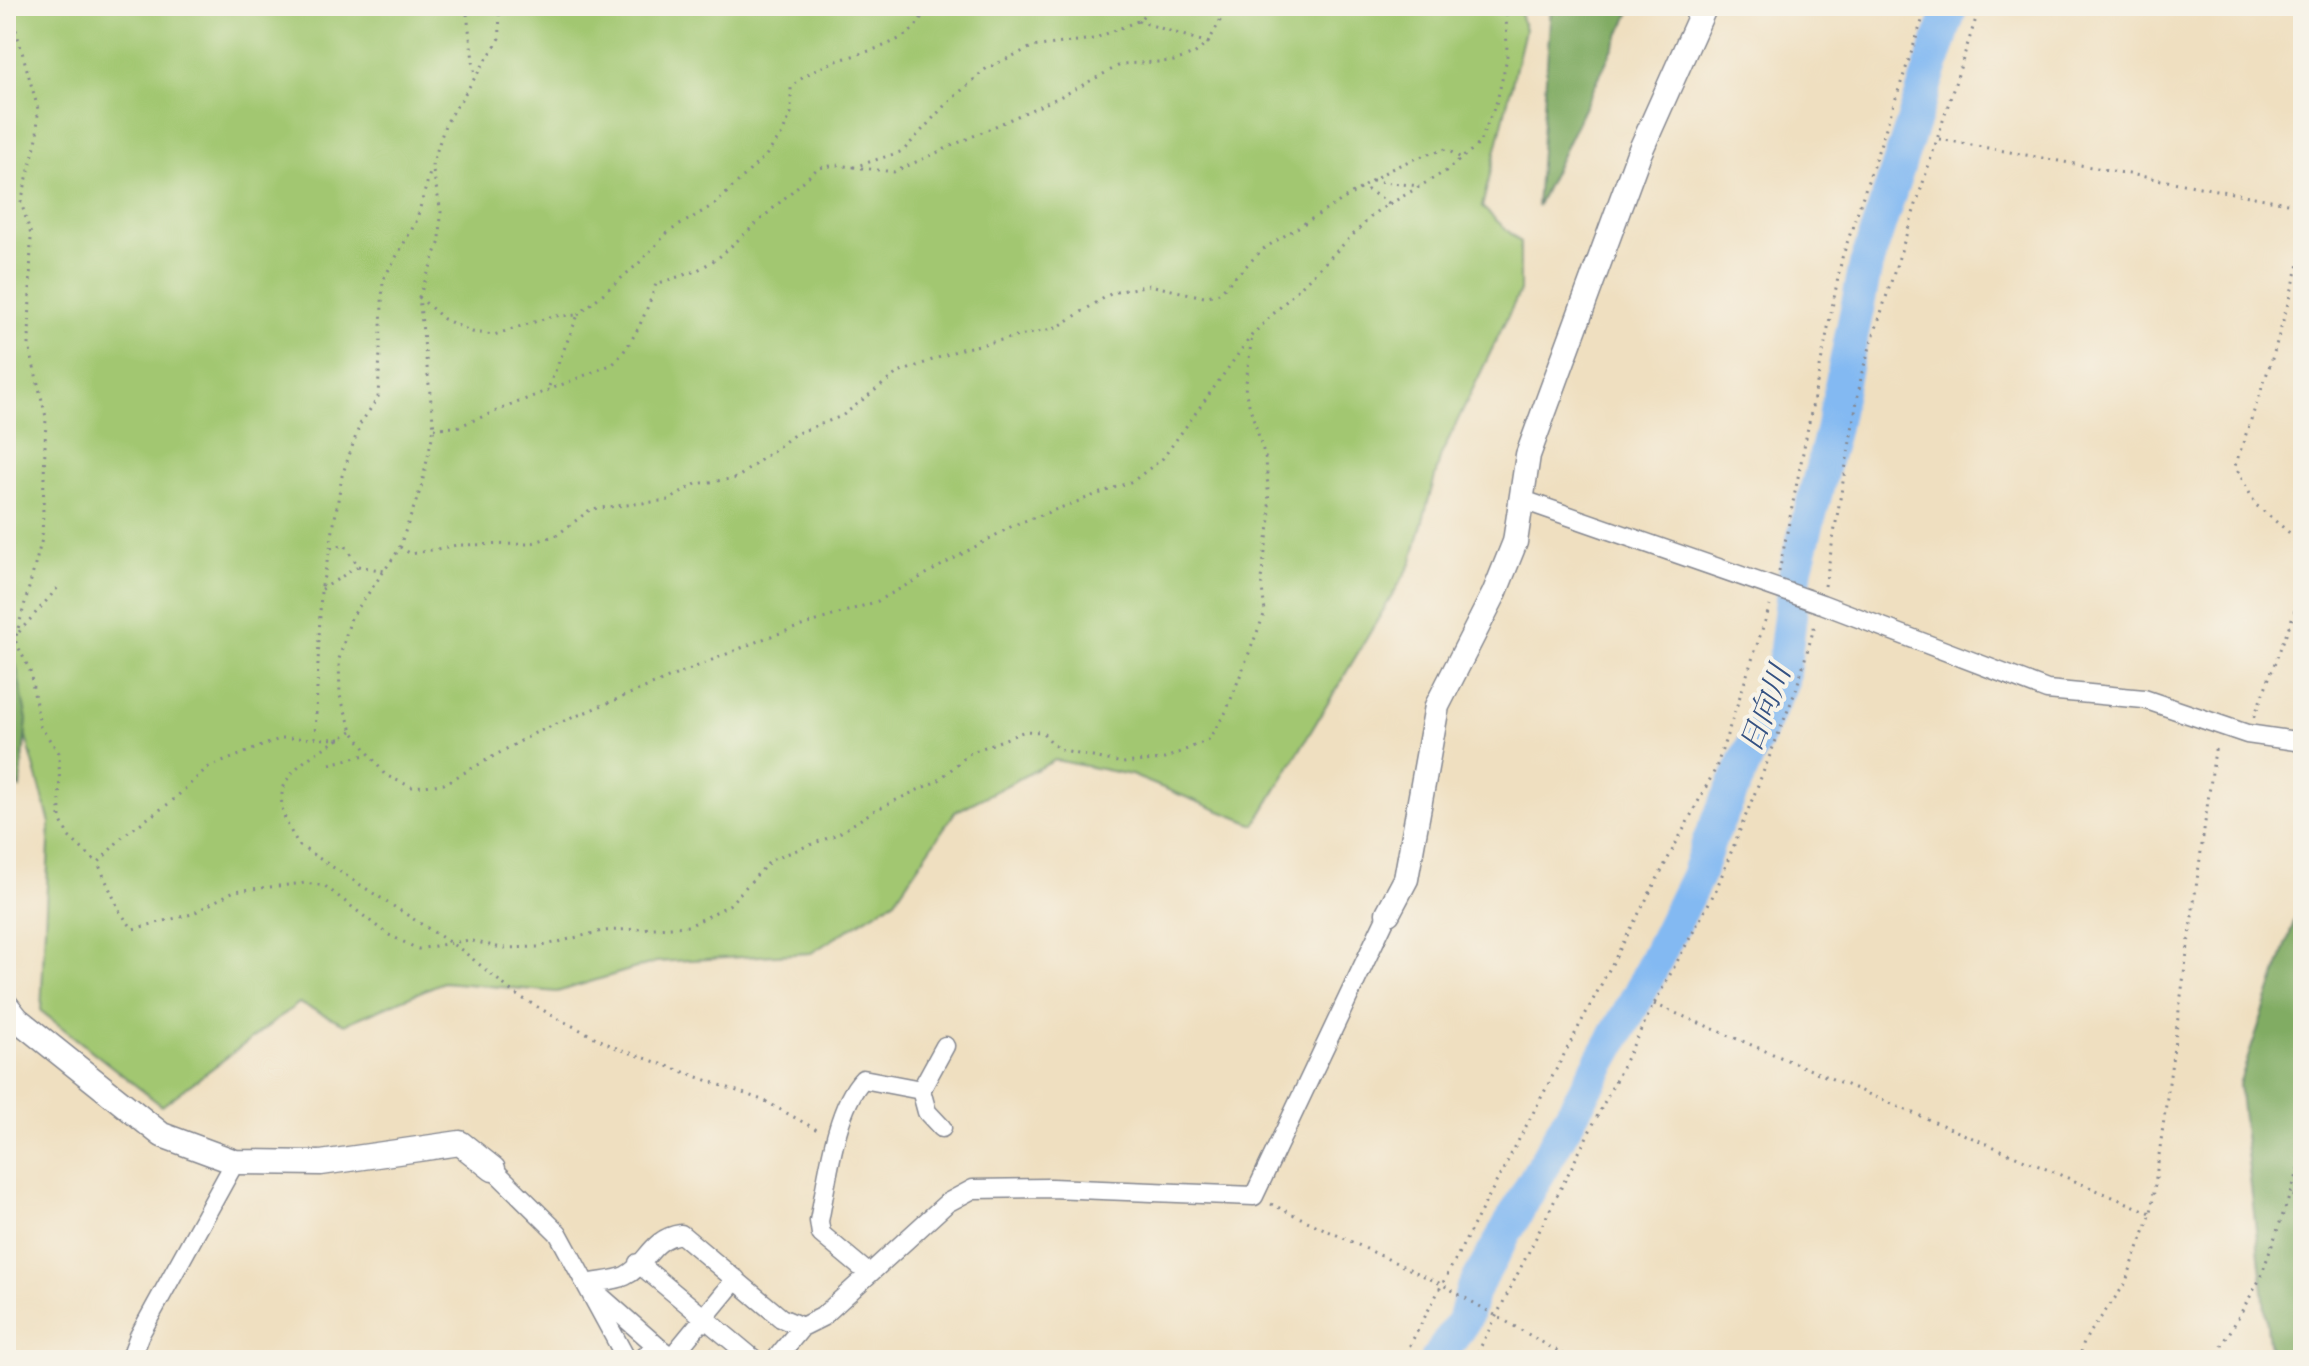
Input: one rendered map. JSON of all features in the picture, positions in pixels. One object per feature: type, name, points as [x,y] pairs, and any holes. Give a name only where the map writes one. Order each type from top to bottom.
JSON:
[{"type":"street","points":[[775,1360],[802,1327],[822,1317],[947,1203],[973,1189],[1051,1188],[1254,1196],[1406,879],[1437,706],[1515,542],[1528,455],[1638,156],[1704,8]]},
{"type":"street","points":[[1523,500],[1822,604],[2047,690],[2144,699],[2247,734],[2303,742]]},
{"type":"street","points":[[6,1005],[17,1019],[162,1135],[235,1162],[321,1163],[460,1143],[493,1169],[558,1233],[627,1360]]},
{"type":"street","points":[[942,1128],[927,1112],[921,1090],[945,1046]]},
{"type":"street","points":[[869,1274],[821,1234],[819,1221],[836,1141],[856,1087],[863,1079],[921,1090]]},
{"type":"street","points":[[130,1360],[139,1336],[235,1162]]},
{"type":"street","points":[[587,1284],[627,1275],[653,1247],[670,1235],[681,1234],[781,1318],[802,1327]]},
{"type":"street","points":[[638,1263],[755,1360]]},
{"type":"street","points":[[641,1360],[667,1355],[736,1279]]},
{"type":"street","points":[[587,1284],[667,1355]]},
{"type":"path","points":[[16,6],[14,23],[38,109],[37,138],[21,202],[31,235],[29,346],[46,417],[42,539],[16,635],[20,654],[30,671],[34,710],[59,753],[60,819],[69,837],[98,863],[120,912],[133,929],[192,914],[234,891],[305,883],[325,886],[387,934],[418,949],[447,941],[469,940],[501,948],[538,947],[602,931],[689,926],[729,905],[771,860],[838,834],[875,810],[939,780],[970,753],[1025,731],[1042,732],[1057,748],[1123,763],[1164,759],[1208,740],[1226,712],[1265,612],[1261,579],[1270,519],[1266,460],[1245,391],[1252,335]]},
{"type":"path","points":[[466,6],[475,76]]},
{"type":"path","points":[[315,738],[321,590],[342,476],[360,424],[378,398],[383,280],[416,222],[445,125],[500,38],[499,6]]},
{"type":"path","points":[[547,391],[578,315],[639,263],[668,232],[715,204],[767,154],[782,134],[791,113],[791,87],[835,60],[905,36],[918,23],[925,6]]},
{"type":"path","points":[[854,167],[903,151],[945,105],[987,68],[1032,47],[1093,39],[1138,21],[1153,6]]},
{"type":"path","points":[[434,428],[457,427],[613,364],[648,308],[656,284],[696,271],[718,258],[818,168],[836,165],[894,172],[1066,94],[1122,64],[1174,61],[1194,54],[1208,43],[1228,6]]},
{"type":"path","points":[[432,166],[441,212],[440,241],[419,297],[434,428],[421,488],[400,547],[351,618],[339,659],[340,696],[352,731],[385,775],[412,787],[444,784],[535,733],[768,637],[878,601],[1014,525],[1133,481],[1163,458],[1252,335],[1376,212],[1420,186],[1479,144],[1497,101],[1507,58],[1506,6]]},
{"type":"path","points":[[1629,6],[1704,8]]},
{"type":"path","points":[[1402,1360],[1716,768],[1776,588],[1842,258],[1927,6]]},
{"type":"path","points":[[1474,1360],[1654,1004],[1716,890],[1796,690],[1822,604],[1862,372],[1980,6]]},
{"type":"path","points":[[1138,21],[1208,43]]},
{"type":"path","points":[[1939,139],[2303,206]]},
{"type":"path","points":[[400,547],[411,554],[457,545],[529,544],[557,535],[591,509],[669,500],[696,484],[737,478],[795,434],[842,416],[896,374],[961,349],[1056,328],[1112,293],[1149,285],[1204,297],[1219,293],[1263,249],[1371,181],[1424,155],[1446,149],[1461,158]]},
{"type":"path","points":[[1371,181],[1420,186]]},
{"type":"path","points":[[1363,187],[1390,204]]},
{"type":"path","points":[[2303,250],[2273,356],[2235,466],[2256,505],[2303,544]]},
{"type":"path","points":[[419,297],[444,319],[472,332],[494,335],[553,316],[578,315]]},
{"type":"path","points":[[330,548],[345,545],[358,566]]},
{"type":"path","points":[[321,590],[358,566],[385,571]]},
{"type":"path","points":[[16,635],[61,584]]},
{"type":"path","points":[[2247,734],[2303,590]]},
{"type":"path","points":[[2079,1360],[2084,1341],[2125,1284],[2151,1213],[2181,976],[2220,723]]},
{"type":"path","points":[[352,731],[294,767],[282,789],[283,821],[300,846],[447,941],[515,994],[614,1047],[765,1101],[836,1141]]},
{"type":"path","points":[[98,863],[124,835],[171,802],[207,768],[282,738],[340,739]]},
{"type":"path","points":[[330,764],[369,754]]},
{"type":"path","points":[[1654,1004],[2151,1213]]},
{"type":"path","points":[[2214,1360],[2260,1279],[2293,1195],[2303,1158]]},
{"type":"path","points":[[2293,1195],[2303,1202]]},
{"type":"path","points":[[1254,1196],[1441,1284],[1573,1360]]},
{"type":"green space","points":[[6,6],[1518,6],[1525,30],[1482,207],[1520,242],[1520,291],[1441,455],[1411,564],[1255,825],[1131,775],[1055,760],[955,812],[895,900],[811,953],[656,962],[557,992],[443,982],[345,1024],[299,1003],[162,1106],[41,1011],[50,823],[6,665]]},
{"type":"green space","points":[[1551,6],[1633,6],[1537,207]]},
{"type":"green space","points":[[6,572],[11,639],[27,720],[20,788],[6,775]]},
{"type":"green space","points":[[2303,895],[2303,1360],[2271,1360],[2239,1084]]},
{"type":"waterway","name":"日向川","points":[[1437,1360],[1465,1318],[1472,1292],[1639,994],[1697,876],[1709,841],[1782,681],[1796,567],[1832,431],[1866,265],[1951,6]]}]
